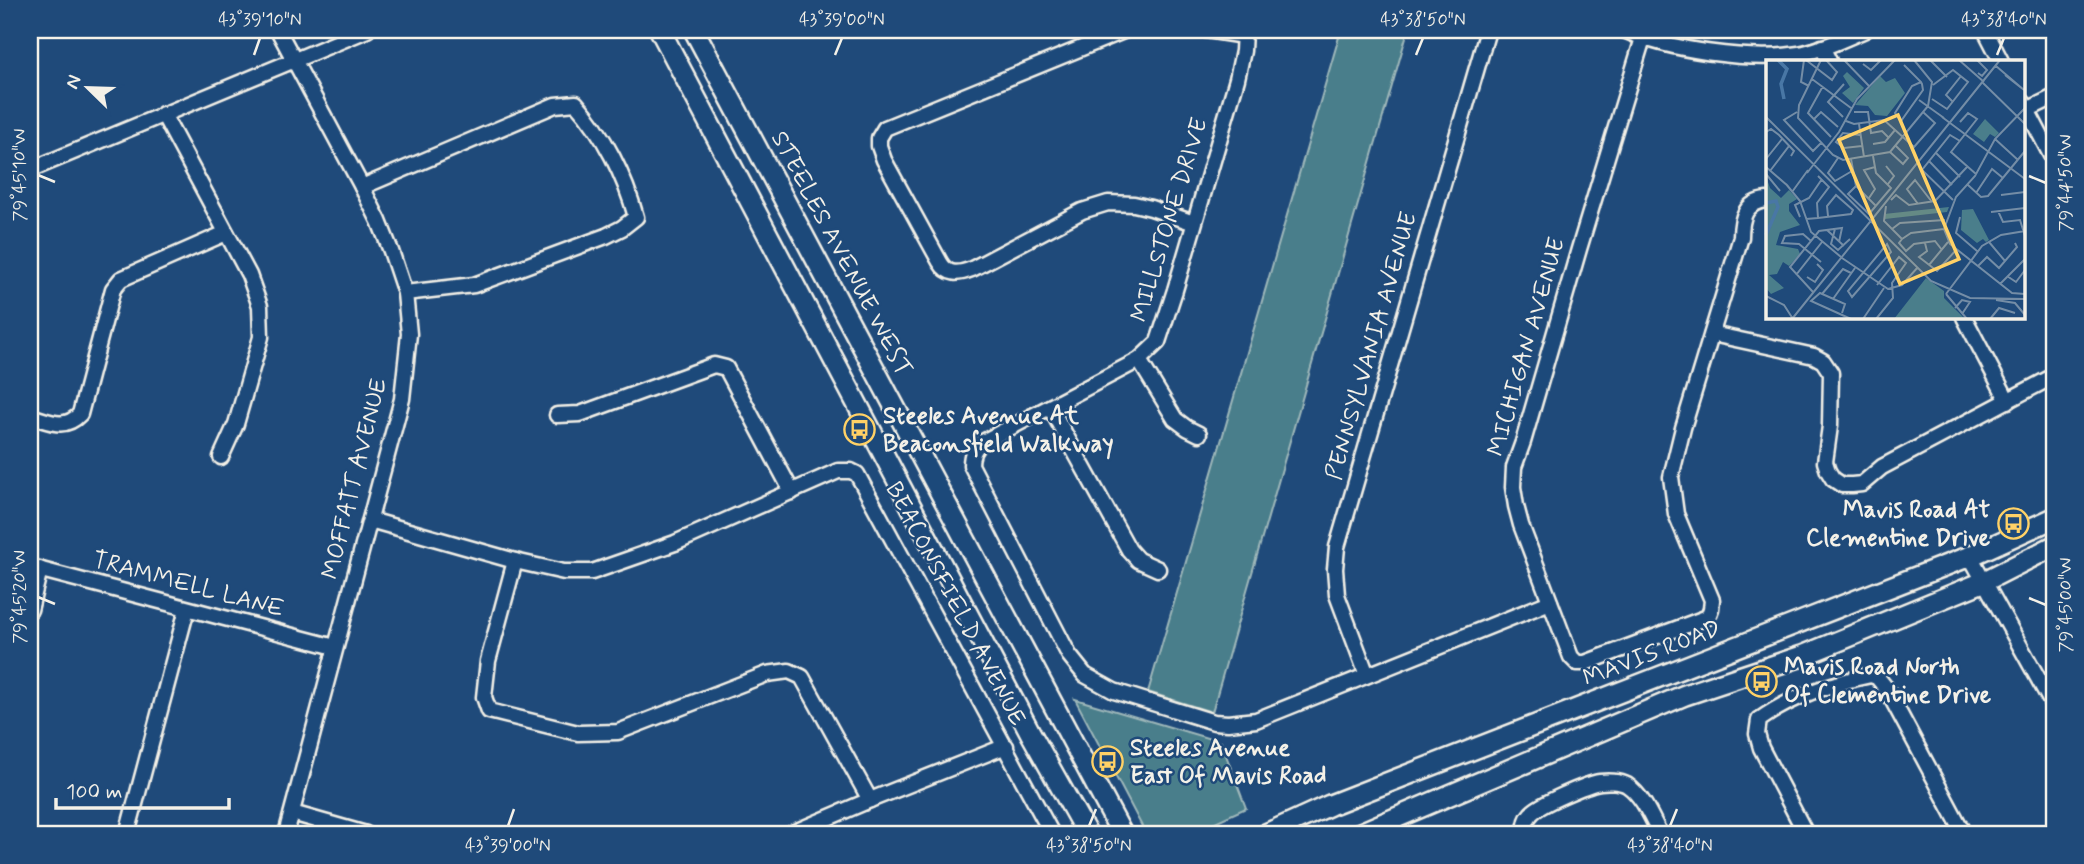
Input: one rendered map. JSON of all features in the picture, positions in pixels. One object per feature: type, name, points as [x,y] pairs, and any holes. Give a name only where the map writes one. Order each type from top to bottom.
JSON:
[{"type":"main road","points":[[660,30],[1025,722],[1087,834]]},
{"type":"main road","name":"STEELES AVENUE WEST","points":[[694,30],[1122,834]]},
{"type":"main road","name":"MAVIS ROAD","points":[[1266,834],[1343,800],[1970,556],[2054,517]]},
{"type":"main road","name":"MAVIS ROAD","points":[[1358,834],[1685,695],[1802,656],[1983,582],[2054,546]]},
{"type":"main road","points":[[1676,670],[1685,695]]},
{"type":"street","name":"MOFFATT AVENUE","points":[[278,30],[379,221],[405,293],[409,334],[402,399],[286,834]]},
{"type":"street","points":[[30,170],[367,30]]},
{"type":"street","points":[[1126,30],[885,128],[879,138],[879,146],[890,172],[940,262],[953,274],[972,269],[1082,211],[1108,203],[1152,208],[1194,223]]},
{"type":"street","points":[[1206,30],[1244,33]]},
{"type":"street","name":"PENNSYLVANIA AVENUE","points":[[1367,675],[1336,595],[1337,547],[1488,30]]},
{"type":"street","points":[[1624,30],[1674,46],[1755,56],[1802,54],[1865,30]]},
{"type":"street","points":[[1985,30],[2000,60]]},
{"type":"street","name":"MILLSTONE DRIVE","points":[[1244,33],[1237,79],[1158,342],[1139,360],[976,447],[971,457],[971,465],[1069,655],[1085,675],[1114,691],[1214,722],[1256,720],[1550,602]]},
{"type":"street","name":"MICHIGAN AVENUE","points":[[1643,38],[1514,467],[1513,487],[1521,525],[1571,657],[1577,663],[1585,663],[1708,617],[1712,600],[1676,514],[1671,477],[1741,237],[1745,211],[1753,203],[1766,200]]},
{"type":"street","points":[[1822,47],[1828,60]]},
{"type":"street","points":[[2054,97],[2025,106],[2054,161]]},
{"type":"street","points":[[362,187],[555,105],[576,103],[595,124],[629,193],[636,217],[606,236],[474,285],[405,293]]},
{"type":"street","points":[[163,114],[249,275],[260,306],[261,337],[236,424],[221,457]]},
{"type":"street","points":[[30,416],[60,425],[72,422],[80,414],[113,289],[121,279],[226,233]]},
{"type":"street","points":[[1965,318],[2008,401]]},
{"type":"street","points":[[1712,334],[1814,356],[1823,361],[1831,373],[1830,426],[1825,462],[1833,479],[1842,485],[1861,484],[1882,467],[2054,376]]},
{"type":"street","points":[[1139,360],[1175,419],[1199,434]]},
{"type":"street","points":[[557,415],[580,414],[714,365],[726,368],[792,492]]},
{"type":"street","points":[[1050,407],[1119,537],[1138,560],[1158,569]]},
{"type":"street","name":"BEACONSFIELD AVENUE","points":[[370,520],[515,561],[564,572],[592,572],[675,543],[838,471],[857,474],[1006,746],[790,834]]},
{"type":"street","points":[[1970,556],[2054,707]]},
{"type":"street","points":[[515,561],[488,661],[484,697],[489,711],[578,733],[618,732],[767,674],[789,671],[802,677],[870,800]]},
{"type":"street","points":[[30,610],[35,568]]},
{"type":"street","name":"TRAMMELL LANE","points":[[35,568],[335,647]]},
{"type":"street","points":[[127,834],[187,610]]},
{"type":"street","points":[[1806,834],[1761,748],[1757,734],[1759,720],[1803,696],[1871,675],[1877,677],[1886,688],[1964,834]]},
{"type":"street","points":[[1006,746],[1052,834]]},
{"type":"street","points":[[1525,834],[1525,826],[1531,814],[1553,800],[1599,782],[1618,782],[1626,785],[1645,804],[1660,834]]},
{"type":"street","points":[[292,813],[366,834]]},
{"type":"green space","points":[[1341,30],[1408,30],[1212,712],[1148,692]]},
{"type":"green space","points":[[1075,699],[1221,742],[1246,808],[1189,834],[1146,834]]},
{"type":"place","name":"Steeles Avenue At Beaconsfield Walkway","points":[[860,430]]},
{"type":"place","name":"Mavis Road At Clementine Drive","points":[[2013,524]]},
{"type":"place","name":"Mavis Road North Of Clementine Drive","points":[[1761,681]]},
{"type":"place","name":"Steeles Avenue East Of Mavis Road","points":[[1107,762]]}]
